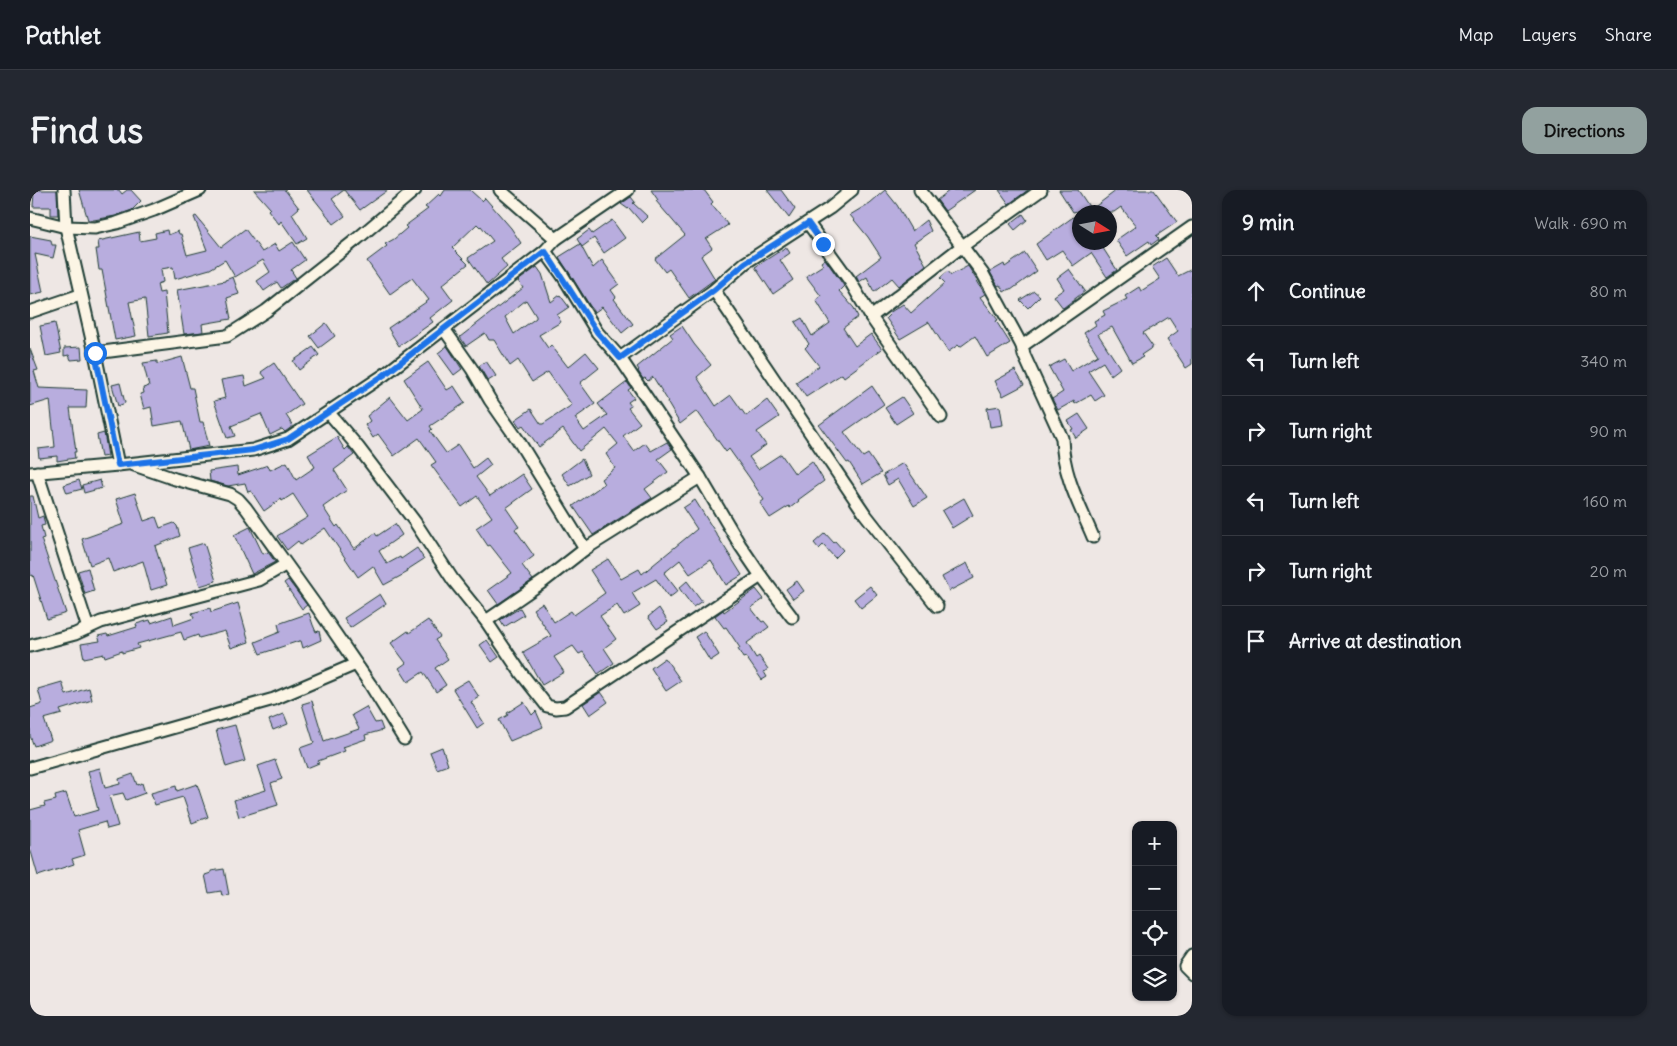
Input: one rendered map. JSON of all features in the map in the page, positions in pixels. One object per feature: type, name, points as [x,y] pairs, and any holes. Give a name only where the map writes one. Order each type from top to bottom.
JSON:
[{"type":"street","points":[[64,190],[66,227],[80,295],[124,464]]},
{"type":"street","points":[[30,218],[66,227],[95,228],[118,223],[154,210],[200,190]]},
{"type":"street","points":[[95,353],[228,336],[266,311],[415,190]]},
{"type":"street","points":[[500,190],[556,239]]},
{"type":"street","points":[[88,628],[33,472],[253,450],[288,439],[384,375],[545,251],[556,239],[628,190]]},
{"type":"street","points":[[620,358],[714,290],[745,263],[808,223],[852,190]]},
{"type":"street","points":[[920,190],[992,287],[1022,346],[1024,355],[1062,438],[1062,451],[1067,477],[1093,537]]},
{"type":"street","points":[[871,316],[961,247],[1041,190]]},
{"type":"street","points":[[808,223],[850,281],[871,316],[941,416]]},
{"type":"street","points":[[1022,346],[1192,227]]},
{"type":"street","points":[[545,251],[597,332],[620,358],[700,477],[740,545],[792,617]]},
{"type":"street","points":[[714,290],[865,514],[937,606]]},
{"type":"street","points":[[30,312],[80,295]]},
{"type":"street","points":[[444,328],[518,440],[585,549]]},
{"type":"street","points":[[329,413],[358,447],[415,522],[454,580],[547,706],[565,707],[761,576]]},
{"type":"street","points":[[124,464],[230,494],[238,499],[265,534],[356,664],[404,739]]},
{"type":"street","points":[[486,621],[544,581],[585,549],[700,477]]},
{"type":"street","points":[[30,646],[75,634],[101,622],[259,580],[286,565]]},
{"type":"street","points":[[30,768],[274,699],[356,664]]},
{"type":"street","points":[[1192,956],[1185,966],[1192,973]]},
{"type":"building","points":[[34,190],[57,190],[58,215],[51,215],[51,207],[33,207]]},
{"type":"building","points":[[79,190],[119,190],[122,194],[127,190],[131,190],[141,201],[132,210],[115,216],[88,220]]},
{"type":"building","points":[[254,190],[285,190],[299,208],[292,214],[307,238],[297,244],[281,221],[279,224],[268,210],[270,208]]},
{"type":"building","points":[[307,190],[344,190],[332,199],[345,216],[334,224]]},
{"type":"building","points":[[344,190],[388,190],[360,210]]},
{"type":"building","points":[[445,190],[470,190],[482,201],[485,198],[511,228],[521,243],[501,259],[507,267],[487,285],[468,258],[493,241],[481,226],[477,224],[452,248],[468,264],[442,285],[453,300],[430,318],[433,322],[399,346],[388,328],[429,300],[412,278],[390,294],[367,261],[387,246],[385,244],[407,228],[405,226],[428,209],[425,207],[439,194],[441,196]]},
{"type":"building","points":[[651,190],[704,190],[713,202],[711,204],[728,225],[706,239],[712,248],[701,256],[715,279],[689,298],[669,269],[665,272],[655,259],[685,235],[656,201],[658,200]]},
{"type":"building","points":[[767,190],[781,190],[795,209],[789,218]]},
{"type":"building","points":[[885,190],[897,205],[912,231],[926,220],[931,231],[914,243],[926,265],[899,286],[892,278],[874,292],[867,277],[859,282],[856,276],[881,257],[850,215],[870,203]]},
{"type":"building","points":[[950,190],[975,190],[945,211],[937,200]]},
{"type":"building","points":[[999,190],[1028,190],[1009,204]]},
{"type":"building","points":[[1059,190],[1078,190],[1088,205],[1072,205],[1072,210]]},
{"type":"building","points":[[1117,190],[1154,190],[1177,222],[1156,236],[1159,239],[1151,245],[1149,241],[1127,256],[1117,239],[1136,226],[1121,207],[1117,210],[1117,205],[1097,205]]},
{"type":"building","points":[[631,197],[635,202],[633,203],[648,217],[642,223],[629,208],[621,204]]},
{"type":"building","points":[[1023,214],[1027,220],[1015,230],[1010,224]]},
{"type":"building","points":[[196,216],[221,247],[245,229],[262,252],[275,244],[279,251],[293,242],[305,260],[291,270],[296,278],[281,288],[277,282],[264,291],[257,281],[270,272],[263,260],[235,277],[225,260],[210,269],[175,279],[173,267],[161,269],[163,282],[157,284],[159,293],[164,292],[168,333],[149,336],[145,299],[129,302],[136,336],[115,340],[102,270],[99,270],[96,249],[99,249],[98,241],[139,232],[140,241],[156,238],[155,233],[167,230],[168,235],[178,231],[181,234],[187,255],[207,250],[194,217]]},
{"type":"building","points":[[1072,218],[1072,250],[1104,250],[1117,270],[1107,277],[1091,253],[1073,266],[1062,250],[1046,260],[1036,244]]},
{"type":"building","points":[[612,220],[625,238],[604,253],[594,238],[582,247],[577,239],[589,230],[592,234]]},
{"type":"building","points":[[30,236],[51,240],[52,245],[56,245],[53,258],[35,254],[43,292],[30,295]]},
{"type":"building","points":[[580,244],[593,268],[602,260],[619,284],[611,290],[616,297],[614,299],[633,324],[622,333],[602,307],[595,312],[590,306],[559,257]]},
{"type":"building","points":[[786,247],[790,253],[780,260],[793,280],[773,294],[755,267]]},
{"type":"building","points":[[1025,253],[1037,271],[1011,290],[1009,289],[1004,292],[990,272],[1004,264],[1005,267]]},
{"type":"building","points":[[1166,258],[1178,276],[1192,269],[1192,364],[1186,368],[1167,339],[1178,331],[1169,317],[1143,333],[1153,347],[1141,355],[1143,357],[1132,363],[1112,327],[1098,334],[1120,368],[1111,375],[1103,362],[1088,371],[1104,395],[1095,401],[1091,395],[1075,404],[1074,401],[1058,410],[1052,399],[1063,392],[1049,367],[1064,359],[1071,371],[1098,355],[1084,333],[1096,325],[1094,321],[1105,315],[1103,311],[1127,299],[1125,296],[1139,287],[1141,291],[1160,279],[1152,267]]},
{"type":"building","points":[[825,259],[844,286],[839,291],[854,308],[858,317],[843,328],[855,346],[871,334],[882,349],[844,377],[842,374],[806,397],[796,382],[819,366],[805,348],[809,344],[795,322],[802,318],[812,336],[830,323],[816,300],[821,296],[806,276],[823,265],[821,262]]},
{"type":"building","points":[[968,266],[985,294],[980,297],[998,320],[996,321],[1010,343],[987,357],[975,336],[960,347],[958,345],[948,352],[929,322],[900,339],[886,318],[889,313],[903,304],[911,313],[945,283],[940,278],[948,271],[951,275]]},
{"type":"building","points":[[537,267],[542,274],[551,302],[560,295],[569,307],[557,315],[561,322],[539,335],[548,348],[551,345],[568,367],[586,352],[599,368],[580,383],[595,404],[575,418],[584,431],[607,415],[598,404],[627,382],[631,388],[628,390],[634,398],[628,402],[631,406],[628,408],[640,423],[623,436],[634,451],[645,443],[651,451],[667,442],[672,449],[658,459],[668,472],[645,489],[652,498],[593,535],[573,506],[604,484],[601,479],[615,468],[606,454],[618,444],[606,429],[579,451],[563,429],[539,447],[523,425],[520,427],[515,420],[531,409],[541,424],[543,424],[572,405],[548,372],[532,382],[518,360],[510,366],[494,340],[489,340],[485,333],[466,346],[460,337],[523,288],[518,281]],"holes":[[[526,300],[536,318],[514,334],[505,317]]]},
{"type":"building","points":[[1069,269],[1085,291],[1063,308],[1054,296],[1064,289],[1057,278]]},
{"type":"building","points":[[233,277],[239,294],[227,298],[231,319],[202,324],[203,332],[184,334],[177,290],[225,281]]},
{"type":"building","points":[[1034,291],[1040,296],[1028,308],[1020,300]]},
{"type":"building","points":[[55,323],[61,353],[46,356],[40,326]]},
{"type":"building","points":[[326,323],[335,336],[319,348],[310,336]]},
{"type":"building","points":[[682,326],[711,365],[697,377],[716,406],[731,395],[746,416],[767,400],[779,417],[757,432],[766,445],[749,457],[758,469],[781,454],[795,474],[812,461],[824,481],[790,508],[789,506],[770,518],[760,503],[764,500],[749,477],[729,449],[726,452],[697,411],[680,424],[653,377],[648,381],[645,378],[643,379],[638,371],[637,367],[673,338],[670,334]]},
{"type":"building","points":[[447,346],[462,369],[454,375],[438,353]]},
{"type":"building","points":[[81,347],[82,359],[71,360],[69,355],[64,356],[64,348]]},
{"type":"building","points":[[313,347],[319,355],[299,370],[293,361]]},
{"type":"building","points":[[30,349],[38,370],[34,371],[39,388],[87,390],[86,408],[70,408],[76,452],[74,452],[75,458],[57,461],[57,456],[39,458],[38,449],[55,447],[50,400],[30,406]]},
{"type":"building","points":[[182,357],[190,388],[193,388],[200,422],[203,422],[209,446],[189,450],[182,421],[154,426],[151,407],[144,409],[140,394],[144,393],[143,388],[149,386],[143,363],[157,361],[157,364]]},
{"type":"building","points":[[486,361],[496,376],[488,381],[479,366]]},
{"type":"building","points":[[428,362],[447,390],[454,386],[465,403],[430,426],[432,429],[430,431],[446,453],[458,445],[473,468],[486,458],[491,465],[476,477],[490,496],[522,474],[532,489],[506,508],[519,527],[515,529],[534,556],[522,565],[533,580],[498,604],[488,590],[512,573],[490,545],[488,546],[476,528],[492,517],[477,496],[462,507],[431,465],[436,462],[419,438],[394,456],[378,434],[373,438],[365,425],[370,421],[367,416],[390,397],[408,420],[423,409],[404,379]]},
{"type":"building","points":[[274,363],[302,404],[286,415],[293,426],[285,432],[282,429],[270,435],[261,414],[231,426],[235,436],[227,438],[214,401],[225,398],[221,380],[244,376],[246,386],[266,378],[261,372]]},
{"type":"building","points":[[1015,370],[1024,385],[1003,396],[995,381]]},
{"type":"building","points":[[120,383],[125,403],[118,406],[112,385]]},
{"type":"building","points":[[872,386],[884,404],[844,432],[863,457],[868,454],[881,473],[863,484],[849,462],[847,463],[819,425]]},
{"type":"building","points":[[902,397],[913,413],[896,424],[885,408]]},
{"type":"building","points":[[1000,406],[1003,425],[990,427],[987,408]]},
{"type":"building","points":[[1079,414],[1089,429],[1076,438],[1068,421]]},
{"type":"building","points":[[104,433],[108,456],[101,457],[97,435]]},
{"type":"building","points":[[337,437],[345,450],[348,447],[354,455],[334,470],[347,490],[323,507],[336,527],[338,525],[354,549],[375,533],[377,536],[395,524],[402,535],[379,551],[387,564],[400,557],[401,559],[417,548],[424,559],[407,570],[408,572],[384,585],[373,566],[358,577],[325,528],[301,545],[298,541],[287,550],[277,536],[308,517],[293,494],[282,501],[281,499],[264,511],[251,491],[248,492],[245,483],[228,486],[210,481],[209,471],[237,467],[238,475],[268,465],[270,470],[287,462],[296,480],[315,467],[308,455]]},
{"type":"building","points":[[582,459],[589,474],[570,486],[562,474]]},
{"type":"building","points":[[903,463],[927,498],[914,506],[898,479],[888,485],[883,475]]},
{"type":"building","points":[[79,480],[82,489],[67,493],[64,485]]},
{"type":"building","points":[[100,480],[102,488],[84,493],[82,485]]},
{"type":"building","points":[[135,493],[144,521],[156,517],[160,528],[174,523],[180,536],[155,546],[167,585],[151,590],[143,561],[113,572],[108,558],[90,565],[82,539],[124,524],[116,499]]},
{"type":"building","points":[[30,496],[33,496],[38,518],[43,516],[45,525],[41,526],[44,538],[41,539],[66,613],[47,619],[30,571]]},
{"type":"building","points":[[964,498],[973,515],[952,528],[942,511]]},
{"type":"building","points":[[695,500],[742,575],[726,585],[711,560],[690,574],[680,560],[664,573],[678,591],[669,598],[656,579],[632,593],[640,606],[624,616],[617,605],[600,616],[616,639],[604,648],[614,663],[598,674],[583,652],[579,654],[573,646],[554,657],[564,672],[542,685],[523,652],[551,636],[533,609],[542,603],[554,622],[571,611],[574,615],[605,593],[590,570],[608,559],[621,579],[639,569],[642,574],[697,529],[683,508]]},
{"type":"building","points":[[250,527],[263,554],[268,552],[275,562],[252,574],[234,535]]},
{"type":"building","points":[[825,533],[843,550],[835,558],[823,545],[819,549],[814,543]]},
{"type":"building","points":[[204,543],[216,581],[200,586],[188,548]]},
{"type":"building","points":[[967,563],[974,578],[949,591],[942,577]]},
{"type":"building","points":[[88,568],[94,591],[85,594],[78,571]]},
{"type":"building","points":[[288,580],[307,605],[302,609],[284,583]]},
{"type":"building","points":[[687,581],[702,601],[693,607],[679,588]]},
{"type":"building","points":[[797,581],[804,591],[793,599],[786,589]]},
{"type":"building","points":[[870,586],[877,595],[861,608],[854,599]]},
{"type":"building","points":[[756,589],[764,599],[751,608],[762,622],[764,621],[769,627],[747,643],[756,658],[759,656],[768,669],[764,672],[767,677],[762,680],[746,657],[743,658],[738,649],[740,648],[726,627],[724,628],[715,616],[723,610],[724,612]]},
{"type":"building","points":[[380,594],[386,604],[350,628],[344,618]]},
{"type":"building","points":[[238,603],[249,642],[231,648],[225,631],[199,638],[198,635],[184,640],[181,632],[137,644],[139,648],[122,653],[122,651],[105,657],[104,654],[84,658],[81,644],[100,641],[98,636],[107,634],[108,636],[137,627],[136,624],[150,620],[151,623],[172,616],[174,625],[194,618],[192,613],[210,608],[211,612]]},
{"type":"building","points":[[520,608],[524,615],[504,627],[500,620]]},
{"type":"building","points":[[659,608],[668,622],[657,629],[648,617]]},
{"type":"building","points":[[309,613],[316,632],[319,631],[321,640],[303,648],[301,641],[299,641],[260,654],[255,642],[280,632],[278,624]]},
{"type":"building","points":[[428,620],[440,637],[435,640],[448,659],[435,668],[446,685],[436,692],[423,672],[408,682],[399,668],[406,663],[391,643]]},
{"type":"building","points":[[704,631],[719,655],[710,661],[695,637]]},
{"type":"building","points":[[487,640],[499,657],[492,662],[480,645]]},
{"type":"building","points":[[665,658],[681,681],[666,691],[651,668]]},
{"type":"building","points":[[468,680],[479,697],[471,702],[484,723],[477,728],[453,689]]},
{"type":"building","points":[[62,682],[66,695],[89,688],[92,700],[60,710],[62,714],[44,719],[51,740],[34,746],[30,736],[30,708],[42,704],[38,689]]},
{"type":"building","points":[[601,692],[608,702],[590,715],[583,704]]},
{"type":"building","points":[[312,701],[324,741],[359,729],[352,715],[366,707],[375,723],[380,722],[383,730],[365,735],[366,739],[343,747],[345,751],[318,761],[319,763],[307,768],[300,748],[314,743],[302,704]]},
{"type":"building","points":[[524,702],[532,715],[536,711],[543,727],[510,741],[499,720]]},
{"type":"building","points":[[284,714],[288,724],[273,730],[269,720]]},
{"type":"building","points":[[235,725],[245,761],[226,767],[216,730]]},
{"type":"building","points":[[442,747],[448,765],[437,769],[430,752]]},
{"type":"building","points":[[275,760],[282,779],[271,783],[278,805],[239,817],[234,800],[266,790],[258,766]]},
{"type":"building","points":[[100,768],[105,788],[120,784],[119,779],[133,774],[137,785],[142,783],[145,793],[126,800],[123,793],[109,796],[118,826],[107,829],[105,822],[78,830],[85,855],[72,859],[74,864],[38,876],[30,848],[30,810],[45,806],[44,803],[56,800],[55,796],[66,793],[74,817],[98,810],[88,771]]},
{"type":"building","points":[[197,784],[208,817],[192,823],[183,797],[155,805],[151,793],[176,786],[177,791]]},
{"type":"building","points":[[224,869],[229,895],[222,896],[221,891],[209,893],[205,875],[211,873],[211,871]]},
{"type":"route","points":[[95,353],[118,465],[253,450],[288,439],[308,427],[384,375],[545,251],[563,276],[597,332],[620,358],[714,290],[745,263],[808,223],[823,244]]}]
